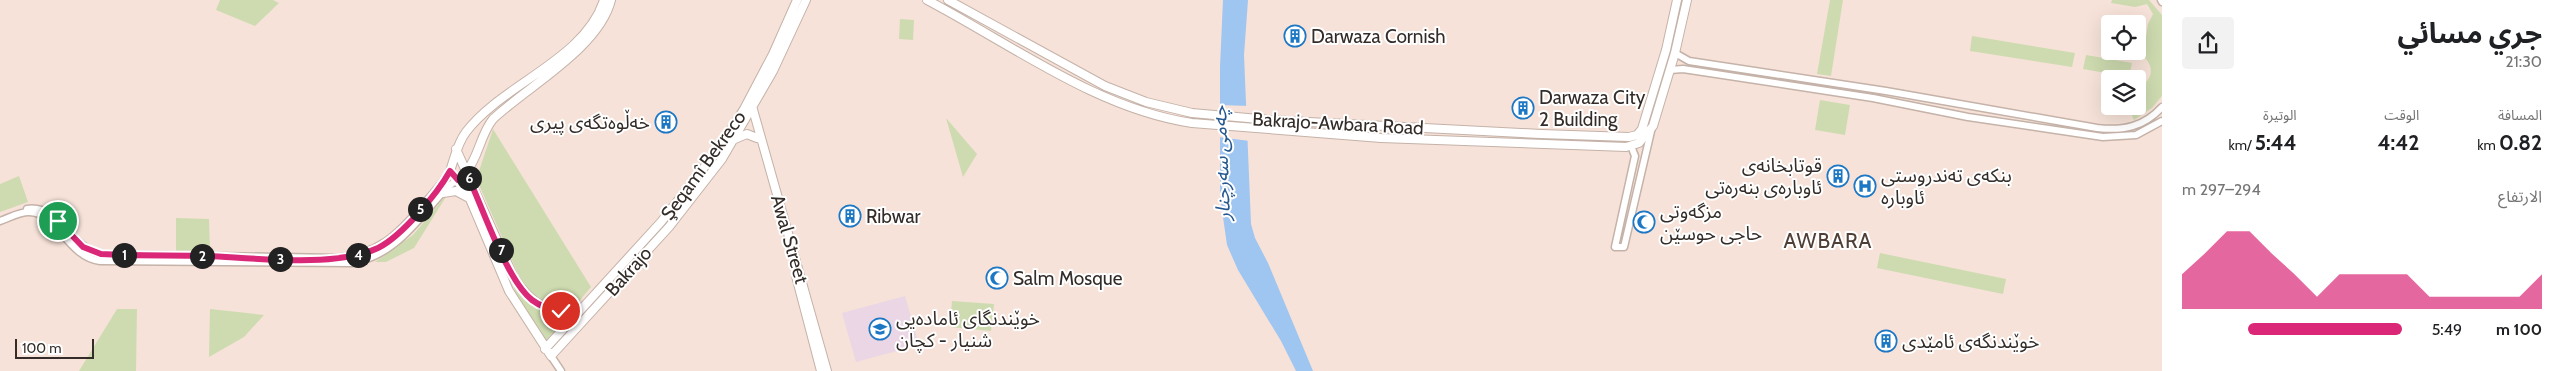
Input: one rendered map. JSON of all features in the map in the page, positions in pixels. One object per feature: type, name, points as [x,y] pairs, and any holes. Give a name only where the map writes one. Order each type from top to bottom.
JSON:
[{"type":"main road","points":[[551,356],[509,291],[470,198],[450,171],[456,149],[466,131],[479,118],[575,43],[596,16],[604,0]]},
{"type":"main road","points":[[466,172],[473,161],[488,126],[501,112],[579,49],[602,22],[611,0]]},
{"type":"main road","name":"Şeqamî Bekreco","points":[[749,108],[797,0]]},
{"type":"main road","name":"Bakrajo","points":[[551,356],[669,226],[735,139],[739,125],[792,34],[806,0]]},
{"type":"main road","name":"Bakrajo-Awbara Road","points":[[927,0],[1118,103],[1164,118],[1211,124],[1637,135],[1642,129],[1666,50]]},
{"type":"main road","name":"Bakrajo-Awbara Road","points":[[948,0],[1105,86],[1162,106],[1265,124],[1381,138],[1540,145],[1631,146]]},
{"type":"main road","points":[[1674,56],[1667,56],[1666,50],[1677,0]]},
{"type":"main road","points":[[1631,146],[1641,141],[1653,126],[1674,56],[1687,0]]},
{"type":"main road","name":"Awal Street","points":[[749,108],[821,371]]},
{"type":"main road","name":"Awal Street","points":[[749,108],[827,371]]},
{"type":"main road","points":[[479,118],[488,126]]},
{"type":"main road","name":"Şeqamî Bekreco","points":[[545,349],[661,222],[739,125]]},
{"type":"main road","points":[[735,139],[747,134],[757,138]]},
{"type":"main road","points":[[1540,145],[1541,134]]},
{"type":"main road","points":[[456,149],[514,278],[531,299],[543,307],[561,311],[579,310]]},
{"type":"main road","points":[[443,193],[456,191],[470,198]]},
{"type":"main road","points":[[558,336],[564,343]]},
{"type":"street","points":[[1674,56],[1689,61],[2108,129],[2130,128],[2140,124],[2150,119],[2162,107]]},
{"type":"street","points":[[1670,70],[1683,69],[1873,98],[1942,112],[2086,135],[2120,138],[2144,132],[2162,121]]},
{"type":"street","points":[[1942,112],[1943,101]]},
{"type":"street","points":[[1631,146],[1635,156],[1615,247],[1624,247],[1653,126]]},
{"type":"street","points":[[0,217],[23,210],[40,209],[55,218],[83,247],[101,254],[284,259],[348,257],[377,249],[391,240],[424,204],[450,171]]},
{"type":"street","points":[[0,221],[22,213],[39,214],[54,225],[80,254],[100,261],[352,263],[378,255],[398,242],[443,193],[466,172]]},
{"type":"street","points":[[551,356],[561,371]]},
{"type":"shaded area","name":"خوێندنگای ئامادەیی شنیار - کچان","points":[[905,296],[919,345],[856,362],[842,313]]},
{"type":"green space","points":[[220,0],[273,0],[279,3],[255,26],[216,10]]},
{"type":"green space","points":[[1830,0],[1843,0],[1831,76],[1817,74]]},
{"type":"green space","points":[[2112,0],[2149,0],[2162,15],[2162,96],[2146,112],[2146,82],[2151,69],[2146,59],[2146,37],[2148,24],[2153,14],[2147,4],[2135,7],[2111,3]]},
{"type":"green space","points":[[900,19],[914,20],[913,40],[899,39]]},
{"type":"green space","points":[[1972,36],[2075,53],[2072,67],[1970,51]]},
{"type":"green space","points":[[2086,55],[2101,58],[2101,60],[2132,63],[2130,70],[2101,70],[2101,72],[2083,69]]},
{"type":"green space","points":[[1820,100],[1850,105],[1845,135],[1815,130]]},
{"type":"green space","points":[[2132,115],[2142,115],[2134,120]]},
{"type":"green space","points":[[946,118],[977,154],[963,177]]},
{"type":"green space","points":[[493,129],[591,287],[576,305],[562,306],[545,302],[529,293],[519,276],[477,177]]},
{"type":"green space","points":[[19,176],[28,202],[0,212],[0,184]]},
{"type":"green space","points":[[449,192],[414,248],[386,262],[375,262],[413,235]]},
{"type":"green space","points":[[176,218],[209,219],[210,252],[176,252]]},
{"type":"green space","points":[[1880,253],[2006,279],[2003,294],[1877,268]]},
{"type":"green space","points":[[511,281],[530,302],[544,310],[572,315],[545,342],[523,311]]},
{"type":"green space","points":[[952,301],[994,304],[991,331],[950,327]]},
{"type":"green space","points":[[117,309],[137,309],[136,371],[79,371]]},
{"type":"green space","points":[[210,309],[264,315],[244,337],[209,357]]},
{"type":"water","name":"چەمی سەرچنار","points":[[1223,0],[1248,0],[1244,55],[1251,224],[1255,238],[1268,263],[1313,371],[1296,371],[1281,341],[1238,270],[1227,245],[1220,196],[1220,67]]},
{"type":"pier","points":[[1219,105],[1250,106],[1250,141],[1218,137]]},
{"type":"place","name":"Darwaza Cornish","points":[[1295,36]]},
{"type":"place","name":"Darwaza City 2 Building","points":[[1523,108]]},
{"type":"place","name":"خەڵوەتگەی پیری","points":[[666,122]]},
{"type":"place","name":"قوتابخانەی ئاوبارەی بنەرەتی","points":[[1838,176]]},
{"type":"place","name":"بنکەی تەندروستی ئاوبارە","points":[[1865,186]]},
{"type":"place","name":"Ribwar","points":[[850,216]]},
{"type":"place","name":"مزگەوتی حاجی حوسێن","points":[[1644,222]]},
{"type":"place","name":"Salm Mosque","points":[[997,278]]},
{"type":"place","name":"خوێندنگای ئامادەیی شنیار - کچان","points":[[880,329]]},
{"type":"place","name":"خوێندنگەی ئامێدی","points":[[1886,341]]},
{"type":"district","name":"AWBARA","points":[[1828,241]]},
{"type":"route","points":[[58,221],[83,247],[91,252],[101,254],[284,259],[348,257],[377,249],[391,240],[442,183],[450,171],[458,180],[466,172],[514,278],[520,287],[531,299],[543,307],[561,311]]}]
